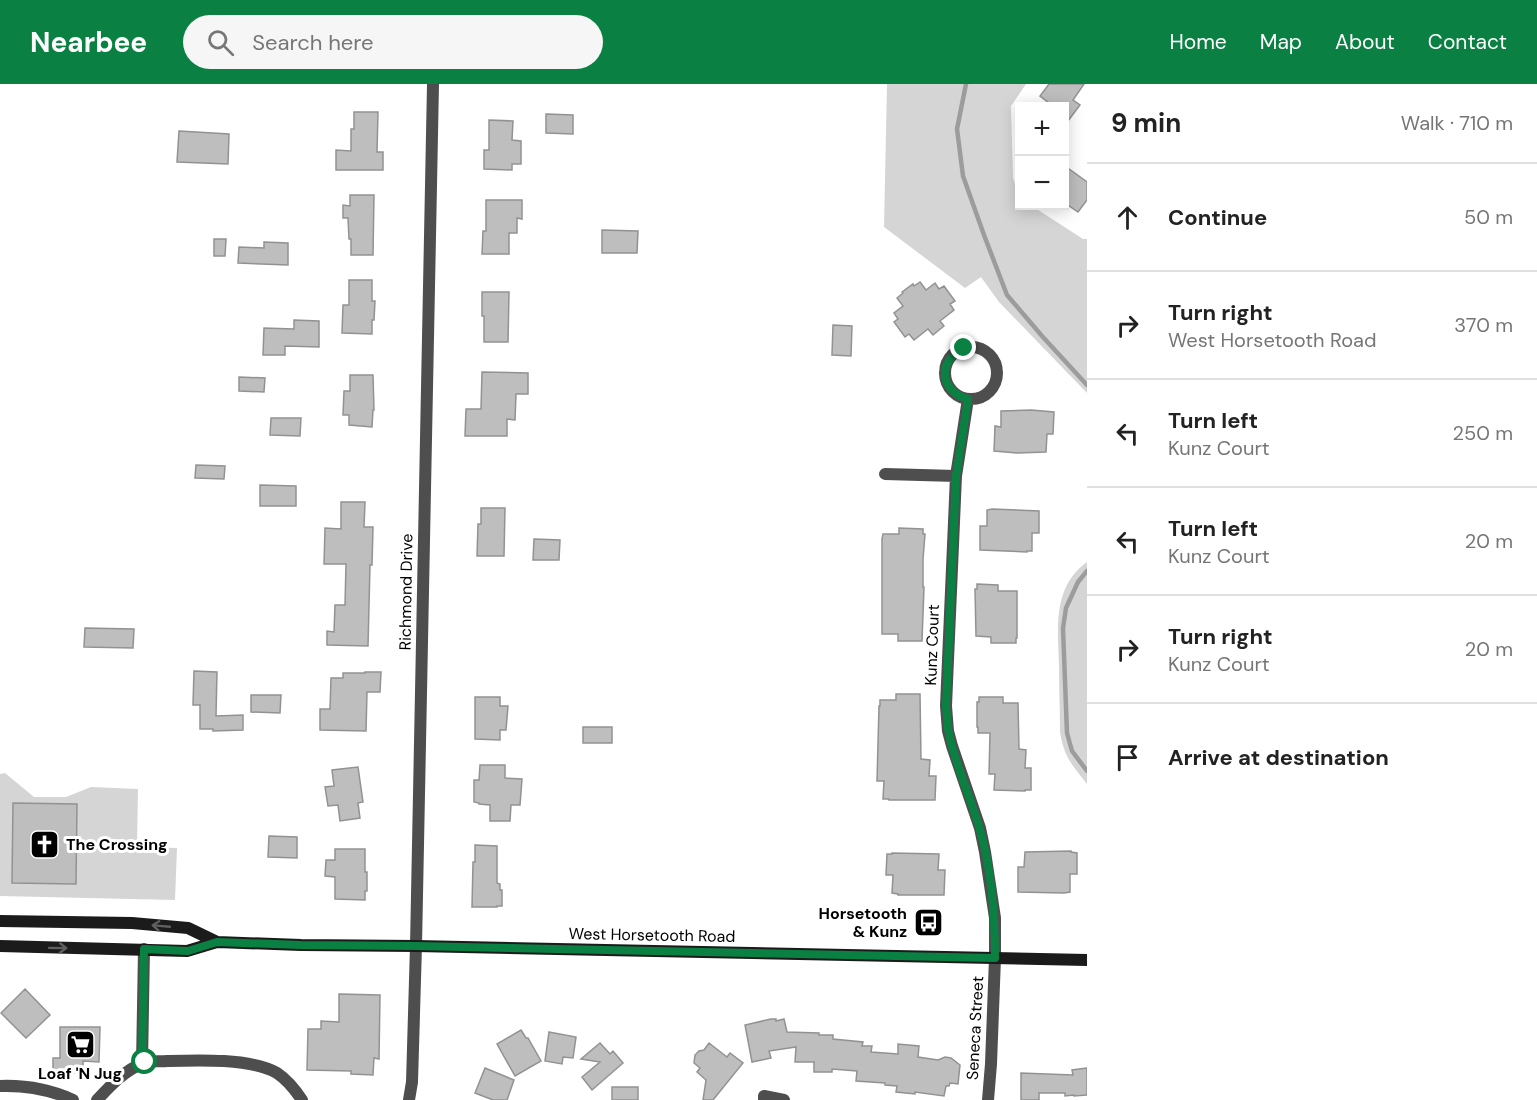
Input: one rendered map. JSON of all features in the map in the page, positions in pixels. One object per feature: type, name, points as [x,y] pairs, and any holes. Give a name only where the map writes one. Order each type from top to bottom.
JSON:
[{"type":"main road","name":"West Horsetooth Road","points":[[0,921],[132,924],[188,928],[217,942]]},
{"type":"main road","name":"West Horsetooth Road","points":[[0,946],[188,951],[217,942],[1087,960]]},
{"type":"street","name":"Richmond Drive","points":[[409,1100],[412,1082],[416,946],[434,84]]},
{"type":"street","points":[[974,347],[988,353],[994,360],[998,376],[991,391],[984,396],[968,399],[952,392],[945,375],[950,358],[956,352],[974,347]]},
{"type":"street","name":"Kunz Court","points":[[968,399],[956,476],[947,714],[952,746],[986,852],[995,918],[995,958]]},
{"type":"street","points":[[885,474],[956,476]]},
{"type":"street","points":[[142,1064],[144,949]]},
{"type":"street","name":"Seneca Street","points":[[987,1100],[991,1064],[995,958]]},
{"type":"street","points":[[97,1100],[108,1088],[145,1062],[206,1060],[252,1065],[277,1073],[302,1100]]},
{"type":"street","points":[[0,1086],[24,1086],[54,1092],[73,1100]]},
{"type":"street","points":[[764,1098],[784,1100]]},
{"type":"shaded area","points":[[887,84],[1026,84],[1011,106],[1015,210],[1038,210],[1083,239],[1087,239],[1087,393],[999,302],[981,277],[965,288],[884,227]]},
{"type":"shaded area","points":[[1087,562],[1087,784],[1069,760],[1060,732],[1058,623],[1062,596],[1076,572]]},
{"type":"shaded area","points":[[5,773],[34,797],[66,797],[91,787],[138,789],[137,847],[177,848],[175,900],[0,896],[0,774]],"holes":[[[14,803],[77,804],[75,884],[12,883]]]},
{"type":"building","points":[[1049,84],[1084,84],[1073,100],[1080,105],[1069,120],[1069,102],[1048,102],[1040,96]]},
{"type":"building","points":[[354,112],[378,112],[377,152],[383,152],[383,170],[336,170],[336,150],[351,151]]},
{"type":"building","points":[[546,114],[573,115],[573,134],[546,133]]},
{"type":"building","points":[[489,120],[513,121],[512,140],[521,141],[521,164],[512,164],[512,170],[484,169],[484,150],[489,150]]},
{"type":"building","points":[[179,131],[229,134],[228,164],[177,162]]},
{"type":"building","points":[[1069,169],[1087,182],[1087,200],[1078,212],[1069,206]]},
{"type":"building","points":[[350,195],[374,195],[373,255],[351,255],[348,218],[343,218],[343,205],[350,206]]},
{"type":"building","points":[[486,200],[522,200],[522,219],[517,218],[517,233],[509,233],[509,254],[482,254],[483,231],[486,231]]},
{"type":"building","points":[[602,230],[638,231],[637,253],[602,253]]},
{"type":"building","points":[[214,239],[226,239],[225,256],[214,256]]},
{"type":"building","points":[[264,242],[288,243],[288,265],[238,263],[239,247],[264,248]]},
{"type":"building","points":[[349,280],[372,280],[372,301],[375,301],[372,334],[342,333],[343,305],[349,305]]},
{"type":"building","points":[[920,282],[926,290],[935,283],[939,289],[944,286],[955,301],[950,304],[954,310],[940,321],[944,326],[933,335],[928,329],[914,340],[909,334],[905,337],[894,322],[898,319],[894,313],[903,306],[897,298],[902,292]]},
{"type":"building","points":[[482,292],[509,292],[508,342],[484,342]]},
{"type":"building","points":[[294,320],[319,321],[319,347],[285,346],[285,355],[263,355],[264,328],[294,329]]},
{"type":"building","points":[[833,325],[852,326],[851,356],[832,355]]},
{"type":"building","points":[[482,372],[528,373],[528,394],[516,394],[515,420],[507,419],[507,436],[465,436],[466,409],[481,409]]},
{"type":"building","points":[[350,375],[373,375],[372,427],[349,425],[349,415],[343,415],[344,391],[350,391]]},
{"type":"building","points":[[239,377],[265,378],[264,392],[239,391]]},
{"type":"building","points":[[1001,411],[1054,412],[1053,434],[1047,434],[1046,452],[994,451],[995,426],[1001,427]]},
{"type":"building","points":[[271,418],[301,418],[300,436],[270,435]]},
{"type":"building","points":[[196,465],[225,466],[224,479],[195,478]]},
{"type":"building","points":[[260,485],[296,486],[296,506],[260,506]]},
{"type":"building","points":[[341,502],[365,502],[364,527],[373,527],[368,646],[327,645],[327,631],[334,632],[335,605],[345,605],[346,564],[324,564],[325,528],[341,529]]},
{"type":"building","points":[[481,508],[505,508],[504,556],[477,556]]},
{"type":"building","points":[[987,510],[1039,511],[1039,533],[1032,533],[1032,551],[980,550],[980,526],[987,526]]},
{"type":"building","points":[[899,528],[923,529],[923,534],[925,534],[922,641],[898,641],[898,634],[882,634],[882,539],[883,534],[899,534]]},
{"type":"building","points":[[534,539],[560,540],[559,560],[533,560]]},
{"type":"building","points":[[977,584],[998,585],[998,591],[1017,591],[1016,643],[991,643],[991,637],[976,636],[975,589],[977,589]]},
{"type":"building","points":[[85,628],[134,629],[133,648],[84,647]]},
{"type":"building","points":[[194,671],[217,672],[216,716],[243,715],[243,730],[200,729],[200,705],[193,705]]},
{"type":"building","points":[[381,672],[380,692],[367,692],[366,731],[320,730],[320,709],[330,709],[331,678],[343,678],[343,673]]},
{"type":"building","points":[[896,694],[920,694],[921,759],[930,760],[929,776],[936,776],[935,800],[883,799],[884,781],[877,781],[879,706],[880,700],[896,700]]},
{"type":"building","points":[[251,695],[281,695],[280,713],[251,712]]},
{"type":"building","points":[[475,697],[500,697],[500,706],[508,706],[506,730],[500,730],[500,740],[475,739]]},
{"type":"building","points":[[979,697],[1003,697],[1003,703],[1018,703],[1019,749],[1026,750],[1025,768],[1031,768],[1031,790],[994,790],[995,774],[989,774],[990,733],[978,733],[977,727]]},
{"type":"building","points":[[583,727],[612,727],[612,743],[583,743]]},
{"type":"building","points":[[480,765],[505,765],[505,778],[522,779],[520,805],[511,805],[510,821],[490,821],[490,805],[474,802],[474,780],[479,780]]},
{"type":"building","points":[[358,767],[363,802],[358,803],[360,818],[340,821],[338,805],[328,806],[325,787],[334,786],[332,770]]},
{"type":"building","name":"The Crossing","points":[[13,803],[77,804],[76,884],[12,883]]},
{"type":"building","points":[[269,836],[297,837],[297,858],[268,857]]},
{"type":"building","points":[[475,845],[497,846],[497,883],[500,884],[500,890],[502,890],[502,906],[472,907]]},
{"type":"building","points":[[335,849],[365,849],[367,891],[365,891],[365,900],[335,899],[335,877],[325,876],[326,860],[335,860]]},
{"type":"building","points":[[1071,851],[1077,853],[1077,874],[1070,874],[1070,892],[1018,892],[1018,867],[1024,867],[1025,852]]},
{"type":"building","points":[[887,854],[939,854],[938,870],[945,870],[944,895],[892,893],[893,875],[886,875]]},
{"type":"building","points":[[25,989],[50,1015],[26,1038],[1,1013]]},
{"type":"building","points":[[339,994],[380,995],[379,1059],[374,1058],[373,1075],[351,1074],[351,1071],[307,1070],[308,1029],[321,1029],[321,1021],[339,1022]]},
{"type":"building","points":[[776,1019],[776,1021],[784,1019],[787,1032],[819,1033],[819,1035],[833,1035],[833,1039],[863,1042],[862,1046],[872,1046],[871,1052],[898,1054],[898,1044],[919,1046],[918,1057],[938,1060],[945,1057],[951,1058],[960,1065],[958,1084],[950,1083],[946,1086],[944,1096],[896,1092],[897,1086],[856,1081],[857,1071],[832,1069],[832,1072],[814,1072],[814,1062],[795,1062],[796,1047],[769,1051],[771,1058],[752,1062],[745,1025]]},
{"type":"building","name":"Loaf 'N Jug","points":[[60,1027],[100,1027],[99,1062],[83,1061],[83,1073],[53,1073],[53,1058],[60,1058]]},
{"type":"building","points":[[521,1030],[541,1061],[515,1076],[497,1044]]},
{"type":"building","points":[[549,1032],[576,1037],[573,1058],[563,1057],[562,1064],[545,1061]]},
{"type":"building","points":[[600,1043],[610,1054],[613,1051],[623,1063],[592,1090],[582,1077],[600,1062],[581,1059]]},
{"type":"building","points":[[709,1043],[727,1057],[730,1053],[743,1063],[713,1100],[703,1100],[706,1080],[697,1072],[700,1068],[694,1063],[695,1055],[704,1050]]},
{"type":"building","points":[[485,1068],[514,1080],[507,1100],[493,1100],[475,1093]]},
{"type":"building","points":[[1087,1068],[1087,1095],[1065,1096],[1065,1093],[1039,1093],[1039,1100],[1021,1100],[1021,1073],[1073,1075],[1072,1070]]},
{"type":"building","points":[[612,1087],[638,1087],[638,1100],[612,1100]]},
{"type":"waterway","points":[[966,84],[957,129],[963,176],[1007,295],[1087,385]]},
{"type":"waterway","points":[[1087,571],[1078,582],[1066,608],[1063,628],[1067,733],[1072,751],[1087,771]]},
{"type":"place","name":"The Crossing","points":[[45,844]]},
{"type":"place","name":"Horsetooth & Kunz","points":[[928,922]]},
{"type":"place","name":"Loaf 'N Jug","points":[[80,1045]]},
{"type":"route","points":[[145,1062],[142,1064],[144,949],[188,951],[217,942],[995,958],[995,918],[986,852],[952,746],[946,706],[956,476],[968,399],[952,392],[945,375],[950,358],[964,348]]}]
